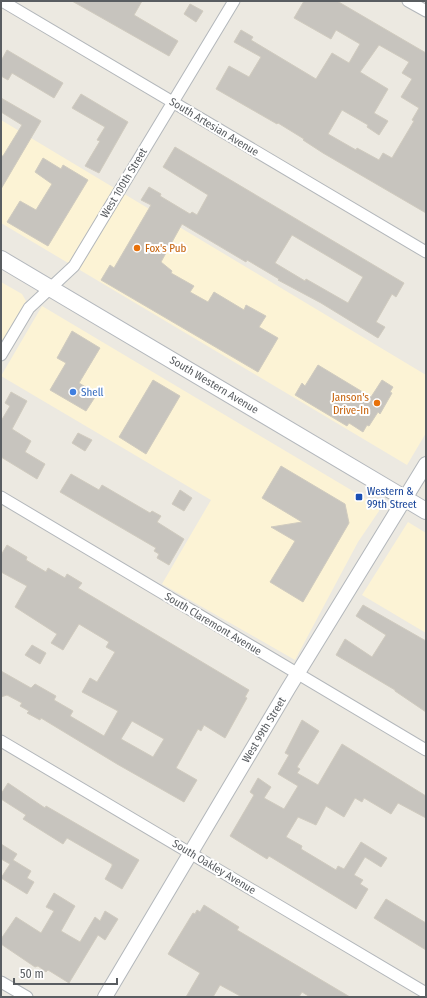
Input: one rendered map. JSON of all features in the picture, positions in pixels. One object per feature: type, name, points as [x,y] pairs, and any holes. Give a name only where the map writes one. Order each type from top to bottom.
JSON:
[{"type":"main road","name":"South Western Avenue","points":[[1,259],[426,511]]},
{"type":"street","name":"South Artesian Avenue","points":[[2,1],[426,252]]},
{"type":"street","name":"West 100th Street","points":[[1,355],[29,308],[74,266],[234,1]]},
{"type":"street","points":[[408,1],[426,11]]},
{"type":"street","name":"West 99th Street","points":[[105,997],[298,674],[426,464]]},
{"type":"street","name":"South Claremont Avenue","points":[[1,497],[426,750]]},
{"type":"street","name":"South Oakley Avenue","points":[[1,741],[426,993]]},
{"type":"street","points":[[1,982],[27,997]]},
{"type":"shaded area","points":[[1,120],[426,375],[426,433],[407,465],[1,223]]},
{"type":"shaded area","points":[[1,282],[22,294],[26,301],[1,343]]},
{"type":"shaded area","points":[[42,306],[378,506],[379,511],[358,542],[295,660],[162,584],[211,500],[1,376]]},
{"type":"shaded area","points":[[408,522],[426,533],[426,633],[362,595]]},
{"type":"building","points":[[72,1],[142,1],[134,15],[178,41],[169,56]]},
{"type":"building","points":[[304,1],[337,1],[426,53],[426,213],[323,153],[278,123],[277,124],[216,89],[229,66],[249,77],[261,57],[234,42],[241,30],[253,37],[251,40],[316,79],[332,53],[349,63],[360,44],[336,30],[331,39],[294,18]],"holes":[[[379,45],[409,62],[402,73],[412,79],[401,97],[419,108],[412,120],[414,121],[392,158],[383,153],[379,160],[357,148],[356,150],[328,134],[342,110],[368,125],[367,127],[379,135],[388,121],[374,113],[388,89],[360,72]]]},
{"type":"building","points":[[190,4],[203,11],[196,22],[184,14]]},
{"type":"building","points":[[7,50],[63,83],[54,98],[12,73],[8,80],[1,76],[1,61]]},
{"type":"building","points":[[81,94],[128,122],[99,173],[85,166],[100,141],[97,140],[105,127],[72,108]]},
{"type":"building","points":[[1,98],[41,121],[1,189],[1,156],[3,156],[22,125],[1,112]]},
{"type":"building","points":[[175,147],[404,283],[396,297],[392,294],[376,322],[385,327],[378,338],[321,303],[278,280],[279,279],[247,260],[246,262],[182,224],[161,262],[172,271],[171,273],[194,286],[190,292],[208,302],[214,292],[244,310],[246,305],[266,316],[259,327],[278,338],[258,372],[101,280],[110,265],[114,268],[151,205],[141,200],[149,187],[161,194],[160,196],[190,214],[192,212],[197,215],[208,195],[163,167]],"holes":[[[292,235],[363,277],[348,303],[306,279],[305,281],[275,263]]]},
{"type":"building","points":[[43,158],[61,169],[63,165],[88,180],[48,246],[7,222],[20,201],[36,210],[52,184],[35,172]]},
{"type":"building","points":[[72,331],[100,348],[79,383],[97,394],[86,411],[50,390],[66,363],[57,358]]},
{"type":"building","points":[[318,365],[371,397],[382,380],[393,387],[390,392],[392,393],[380,414],[378,412],[363,432],[349,423],[347,426],[295,395],[302,383],[305,386]]},
{"type":"building","points":[[153,380],[180,396],[146,454],[119,437]]},
{"type":"building","points":[[11,392],[27,401],[12,429],[31,441],[25,452],[45,464],[37,479],[1,457],[1,421],[10,406],[5,403]]},
{"type":"building","points":[[78,433],[92,440],[85,451],[72,443]]},
{"type":"building","points":[[281,466],[345,504],[349,523],[303,602],[270,582],[295,541],[271,527],[302,522],[262,498]]},
{"type":"building","points":[[71,474],[99,490],[102,485],[150,513],[152,511],[161,516],[157,522],[184,539],[169,565],[157,558],[159,554],[154,551],[156,548],[60,492]]},
{"type":"building","points":[[180,490],[192,498],[184,511],[172,504]]},
{"type":"building","points":[[7,545],[27,557],[26,560],[46,572],[48,568],[65,578],[67,574],[82,583],[78,588],[249,690],[245,697],[247,698],[225,738],[204,725],[201,731],[198,729],[176,768],[197,780],[184,802],[41,718],[40,720],[27,713],[29,711],[20,706],[22,703],[7,695],[1,697],[1,671],[31,688],[35,684],[56,696],[54,700],[73,711],[70,716],[104,736],[118,711],[82,692],[90,678],[97,682],[115,652],[106,647],[109,642],[79,624],[63,650],[51,643],[57,634],[15,607],[27,586],[1,572],[1,555]],"holes":[[[132,721],[164,739],[153,757],[121,739]]]},
{"type":"building","points":[[363,605],[426,641],[426,712],[395,690],[336,655],[345,639],[372,657],[386,635],[356,616]]},
{"type":"building","points":[[32,645],[46,653],[40,664],[25,655]]},
{"type":"building","points":[[302,720],[319,731],[297,767],[300,769],[297,773],[318,785],[342,744],[426,796],[426,818],[398,803],[391,814],[364,798],[362,802],[355,798],[344,817],[326,806],[316,825],[298,817],[286,837],[302,846],[301,849],[336,870],[338,866],[344,869],[361,842],[387,858],[381,867],[365,857],[354,875],[363,880],[360,884],[368,889],[356,909],[269,856],[267,859],[230,836],[254,795],[250,792],[258,778],[271,787],[264,798],[284,809],[298,786],[278,774],[289,755],[285,753]]},
{"type":"building","points":[[8,783],[45,808],[46,806],[139,860],[122,889],[105,879],[112,864],[67,838],[63,844],[23,819],[26,815],[1,799],[1,794]]},
{"type":"building","points":[[1,844],[17,854],[13,860],[31,871],[27,878],[34,882],[27,894],[1,878],[10,864],[1,859]]},
{"type":"building","points":[[54,893],[75,906],[61,931],[80,942],[95,917],[100,921],[105,911],[118,919],[105,940],[98,935],[69,983],[48,970],[46,972],[38,966],[35,967],[1,944],[1,939],[16,917],[41,933],[54,911],[46,907]]},
{"type":"building","points":[[386,899],[426,923],[426,950],[374,918]]},
{"type":"building","points":[[204,905],[239,927],[237,930],[350,997],[310,997],[302,992],[299,997],[242,997],[220,985],[213,997],[186,997],[200,973],[168,954],[193,913],[195,914],[197,910],[200,912]]},
{"type":"place","name":"Fox's Pub","points":[[137,248]]},
{"type":"place","name":"Shell","points":[[73,392]]},
{"type":"place","name":"Janson's Drive-In","points":[[377,403]]},
{"type":"place","name":"Western & 99th Street","points":[[359,497]]}]
